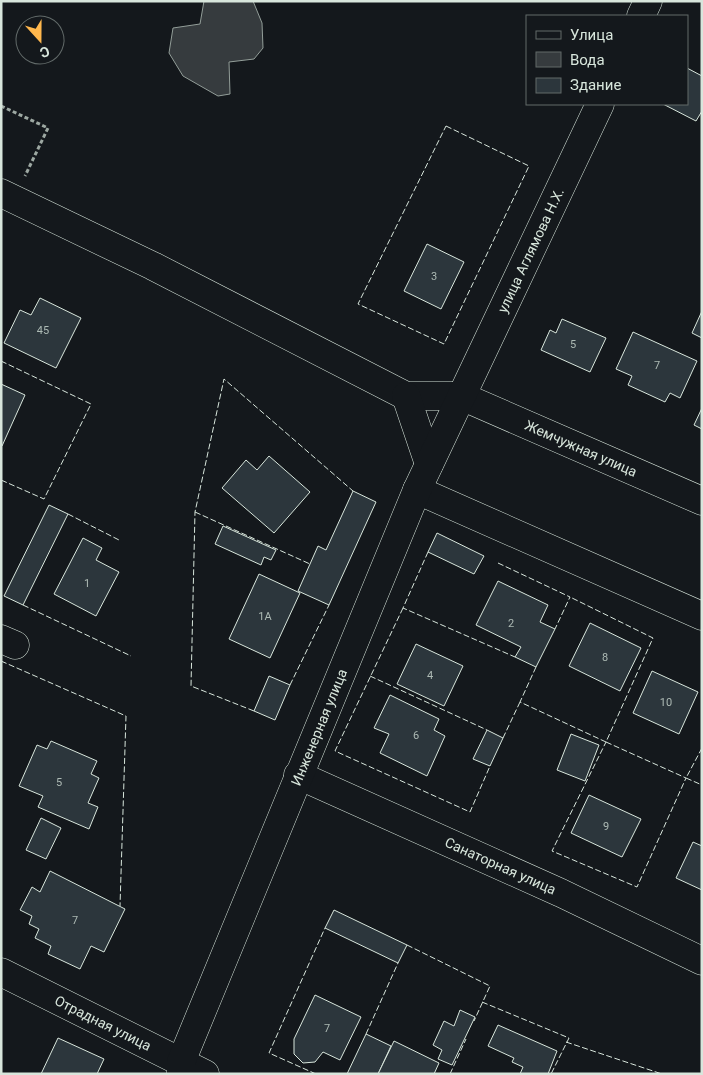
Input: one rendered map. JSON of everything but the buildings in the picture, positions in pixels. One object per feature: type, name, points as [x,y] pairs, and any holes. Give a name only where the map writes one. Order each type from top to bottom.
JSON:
[{"type":"street","points":[[641,15],[648,1]]},
{"type":"street","name":"улица Аглямова Н.Х.","points":[[461,396],[600,105]]},
{"type":"street","points":[[8,196],[153,266],[406,396],[461,396]]},
{"type":"street","points":[[406,396],[429,464]]},
{"type":"street","name":"Инженерная улица","points":[[181,1068],[298,775],[417,490],[461,396]]},
{"type":"street","name":"Жемчужная улица","points":[[461,396],[702,500]]},
{"type":"street","points":[[417,490],[702,616]]},
{"type":"street","name":"Санаторная улица","points":[[298,775],[562,893],[702,961]]},
{"type":"street","name":"Отрадная улица","points":[[1,972],[181,1068],[205,1074]]},
{"type":"path","points":[[1,106],[48,128],[8,196]]},
{"type":"water","points":[[204,1],[253,1],[262,23],[263,48],[254,59],[229,62],[230,94],[218,96],[183,76],[169,53],[173,28],[200,24]]},
{"type":"fence","points":[[446,126],[529,166],[444,344],[358,304],[446,126]]},
{"type":"fence","points":[[1,361],[91,404],[44,499],[1,480]]},
{"type":"fence","points":[[254,711],[191,686],[195,512],[224,379],[353,491]]},
{"type":"fence","points":[[195,512],[310,564]]},
{"type":"fence","points":[[68,514],[119,540]]},
{"type":"fence","points":[[428,552],[403,608],[515,657]]},
{"type":"fence","points":[[498,563],[570,597],[555,629]]},
{"type":"fence","points":[[536,667],[520,702],[606,742],[653,638],[570,597]]},
{"type":"fence","points":[[23,605],[131,656]]},
{"type":"fence","points":[[290,685],[329,605]]},
{"type":"fence","points":[[403,608],[335,751],[470,812],[490,766]]},
{"type":"fence","points":[[1,661],[126,716],[120,906]]},
{"type":"fence","points":[[370,676],[487,730]]},
{"type":"fence","points":[[503,738],[520,702]]},
{"type":"fence","points":[[606,742],[686,778],[637,887],[552,851],[606,742]]},
{"type":"fence","points":[[702,748],[686,778],[702,785]]},
{"type":"fence","points":[[316,1074],[269,1053],[325,928]]},
{"type":"fence","points":[[407,945],[490,986],[474,1021]]},
{"type":"fence","points":[[366,1034],[398,963]]},
{"type":"fence","points":[[482,1002],[569,1038],[551,1074]]},
{"type":"fence","points":[[450,1074],[466,1039]]},
{"type":"fence","points":[[566,1042],[662,1074]]}]
